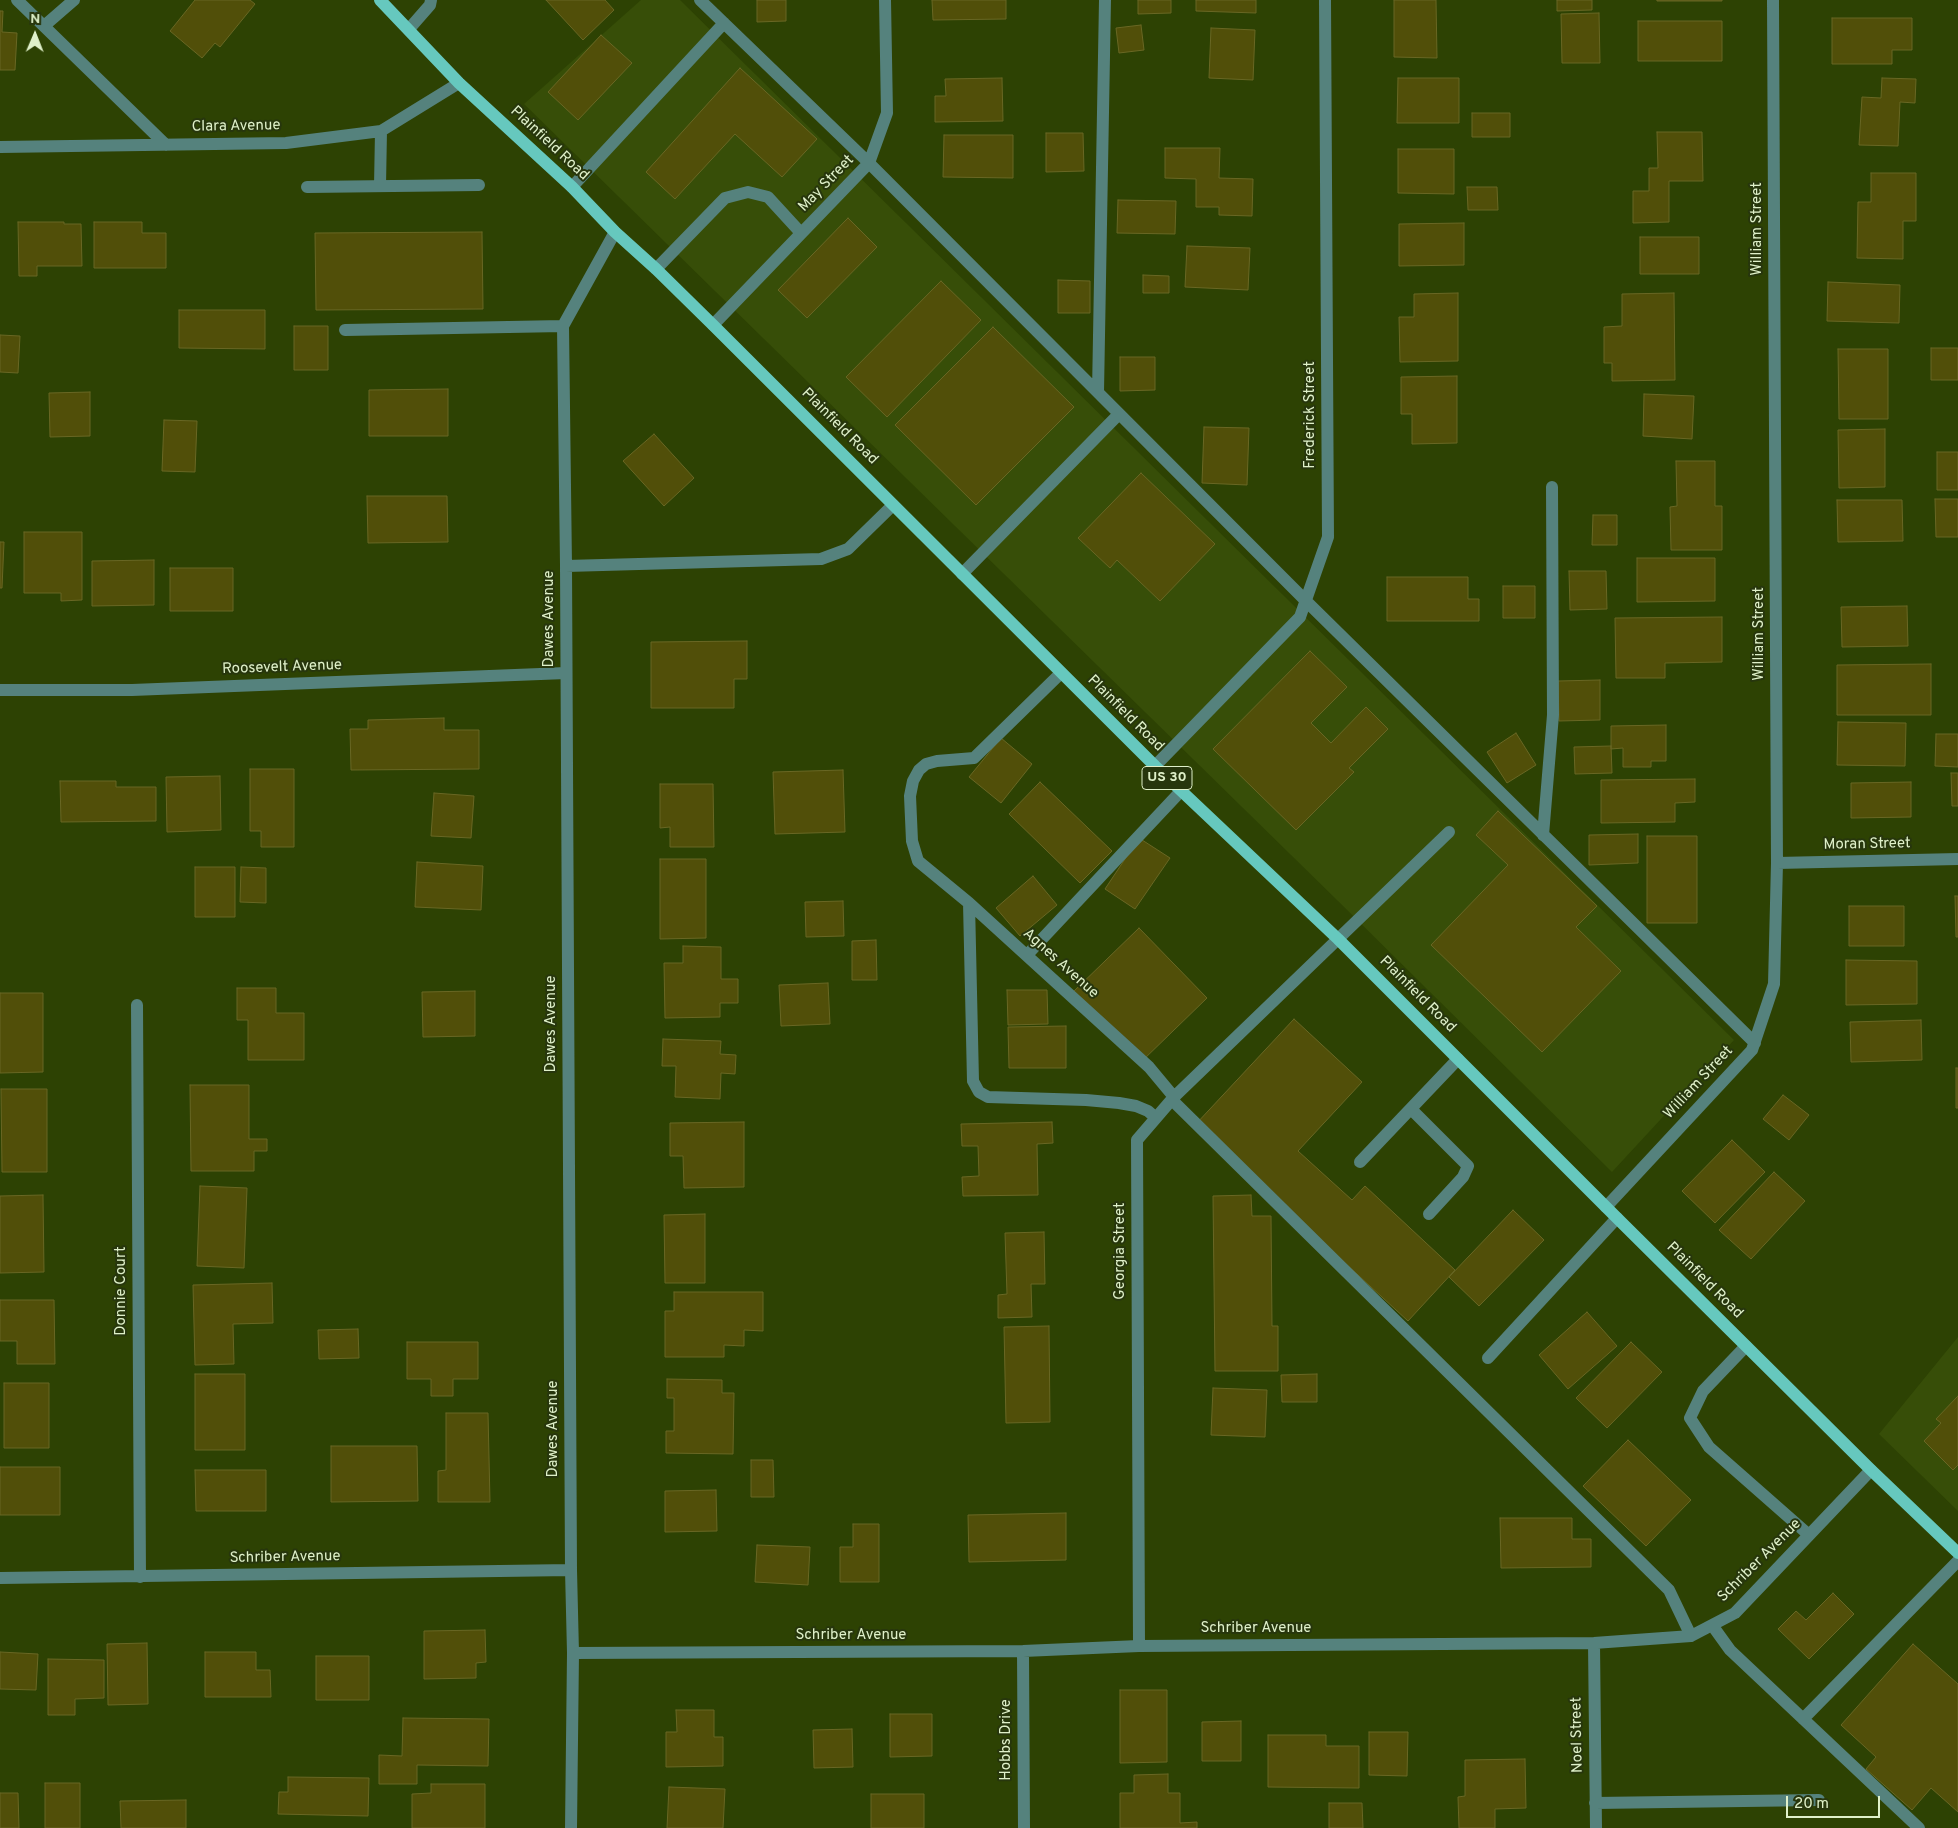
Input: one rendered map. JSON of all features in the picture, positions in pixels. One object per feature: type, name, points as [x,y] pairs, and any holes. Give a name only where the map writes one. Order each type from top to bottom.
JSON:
[{"type":"main road","name":"Plainfield Road","points":[[380,0],[459,83],[572,187],[614,232],[656,269],[1155,766],[1338,938],[1871,1470],[1956,1546]]},
{"type":"street","points":[[17,0],[166,145]]},
{"type":"street","points":[[44,26],[74,0]]},
{"type":"street","points":[[409,29],[430,4],[431,0]]},
{"type":"street","points":[[700,0],[869,164],[1306,601],[1755,1043]]},
{"type":"street","name":"May Street","points":[[713,325],[869,164],[887,113],[884,0]]},
{"type":"street","points":[[1098,392],[1105,0]]},
{"type":"street","name":"Frederick Street","points":[[1155,766],[1300,616],[1328,537],[1325,0]]},
{"type":"street","name":"William Street","points":[[1606,1207],[1752,1050],[1774,984],[1777,863],[1773,0]]},
{"type":"street","points":[[572,187],[724,23]]},
{"type":"street","name":"Clara Avenue","points":[[0,147],[286,143],[382,132],[459,83]]},
{"type":"street","points":[[380,186],[382,132]]},
{"type":"street","points":[[307,187],[479,185]]},
{"type":"street","points":[[656,269],[725,198],[748,192],[768,197],[801,233]]},
{"type":"street","name":"Dawes Avenue","points":[[571,1828],[573,1654],[564,326],[614,232]]},
{"type":"street","points":[[346,330],[564,326]]},
{"type":"street","points":[[962,574],[1119,414]]},
{"type":"street","points":[[1543,835],[1553,715],[1552,487]]},
{"type":"street","points":[[566,566],[821,559],[848,549],[893,504]]},
{"type":"street","name":"Roosevelt Avenue","points":[[0,690],[132,690],[566,673]]},
{"type":"street","name":"Agnes Avenue","points":[[1062,673],[974,758],[926,764],[919,770],[913,781],[910,796],[912,841],[918,861],[969,903],[1149,1067],[1173,1099],[1670,1590],[1691,1636]]},
{"type":"street","points":[[1027,955],[1181,791]]},
{"type":"street","name":"Georgia Street","points":[[1139,1646],[1137,1140],[1173,1099],[1449,832]]},
{"type":"street","name":"Moran Street","points":[[1777,863],[1958,859]]},
{"type":"street","points":[[969,903],[973,1081],[979,1092],[988,1097],[1119,1103],[1136,1106],[1148,1111],[1156,1118]]},
{"type":"street","name":"Donnie Court","points":[[136,1005],[140,1576]]},
{"type":"street","points":[[1360,1162],[1458,1059]]},
{"type":"street","points":[[1410,1109],[1468,1166],[1463,1177],[1429,1214]]},
{"type":"street","points":[[1488,1358],[1617,1218]]},
{"type":"street","points":[[1746,1346],[1704,1392],[1690,1418],[1709,1447],[1809,1535]]},
{"type":"street","name":"Schriber Avenue","points":[[573,1654],[1023,1651],[1139,1646],[1594,1643],[1691,1636],[1735,1613],[1871,1470]]},
{"type":"street","points":[[1803,1719],[1958,1561]]},
{"type":"street","name":"Schriber Avenue","points":[[0,1578],[571,1570]]},
{"type":"street","points":[[1712,1625],[1730,1650],[1918,1828]]},
{"type":"street","name":"Noel Street","points":[[1594,1643],[1596,1828]]},
{"type":"street","name":"Hobbs Drive","points":[[1023,1651],[1024,1828]]},
{"type":"street","points":[[1595,1803],[1819,1800]]},
{"type":"shaded area","points":[[641,0],[680,0],[1734,1040],[1612,1172],[524,104]]},
{"type":"shaded area","points":[[1958,1337],[1958,1511],[1879,1434]]},
{"type":"building","points":[[195,0],[250,0],[255,4],[220,47],[215,43],[202,58],[170,31]]},
{"type":"building","points":[[546,0],[605,0],[614,10],[583,40]]},
{"type":"building","points":[[757,0],[786,0],[786,21],[757,22]]},
{"type":"building","points":[[932,0],[1006,0],[1006,19],[933,20]]},
{"type":"building","points":[[1138,0],[1171,0],[1171,13],[1138,14]]},
{"type":"building","points":[[1196,0],[1256,0],[1256,13],[1196,11]]},
{"type":"building","points":[[1394,0],[1436,0],[1437,58],[1394,57]]},
{"type":"building","points":[[1557,0],[1592,0],[1592,10],[1557,11]]},
{"type":"building","points":[[1722,0],[1722,1],[1657,1]]},
{"type":"building","points":[[0,11],[3,11],[2,32],[17,33],[15,70],[0,70]]},
{"type":"building","points":[[1599,13],[1600,63],[1562,63],[1561,14]]},
{"type":"building","points":[[1832,18],[1912,18],[1912,50],[1892,50],[1892,64],[1832,64]]},
{"type":"building","points":[[1638,21],[1722,21],[1722,61],[1638,61]]},
{"type":"building","points":[[1141,25],[1144,50],[1119,53],[1116,28]]},
{"type":"building","points":[[1211,28],[1255,30],[1253,80],[1209,78]]},
{"type":"building","points":[[601,35],[632,63],[578,120],[548,92]]},
{"type":"building","points":[[740,68],[817,139],[782,177],[735,134],[675,199],[646,172]]},
{"type":"building","points":[[1002,78],[1003,121],[935,122],[935,96],[946,96],[945,79]]},
{"type":"building","points":[[1398,78],[1459,78],[1459,123],[1397,123]]},
{"type":"building","points":[[1882,78],[1916,79],[1915,103],[1900,102],[1898,146],[1859,145],[1862,97],[1881,98]]},
{"type":"building","points":[[1472,113],[1510,113],[1510,137],[1472,137]]},
{"type":"building","points":[[1657,132],[1702,132],[1703,181],[1669,181],[1669,222],[1633,223],[1633,191],[1649,191],[1649,168],[1658,168]]},
{"type":"building","points":[[1046,133],[1083,133],[1084,171],[1046,172]]},
{"type":"building","points":[[944,135],[1013,135],[1013,178],[943,177]]},
{"type":"building","points":[[1165,148],[1220,148],[1219,178],[1253,179],[1252,216],[1219,215],[1219,207],[1196,207],[1196,179],[1165,178]]},
{"type":"building","points":[[1398,149],[1454,149],[1454,194],[1398,193]]},
{"type":"building","points":[[1871,173],[1916,173],[1916,221],[1903,221],[1903,259],[1857,258],[1858,202],[1871,202]]},
{"type":"building","points":[[1467,187],[1497,187],[1498,210],[1468,210]]},
{"type":"building","points":[[1118,200],[1176,201],[1175,234],[1117,233]]},
{"type":"building","points":[[848,218],[877,247],[807,318],[778,290]]},
{"type":"building","points":[[18,222],[81,224],[82,266],[37,266],[37,276],[19,276]]},
{"type":"building","points":[[94,222],[142,222],[142,233],[166,233],[166,268],[94,268]]},
{"type":"building","points":[[1464,223],[1464,265],[1399,266],[1399,224]]},
{"type":"building","points":[[482,232],[483,309],[316,310],[315,233]]},
{"type":"building","points":[[1640,237],[1699,237],[1699,274],[1640,274]]},
{"type":"building","points":[[1187,246],[1250,248],[1248,290],[1185,287]]},
{"type":"building","points":[[1143,275],[1169,276],[1169,293],[1143,293]]},
{"type":"building","points":[[1058,280],[1090,281],[1090,313],[1058,313]]},
{"type":"building","points":[[941,281],[981,320],[887,417],[846,377]]},
{"type":"building","points":[[1828,282],[1900,285],[1899,323],[1827,321]]},
{"type":"building","points":[[1458,293],[1458,361],[1400,362],[1399,317],[1414,317],[1414,294]]},
{"type":"building","points":[[1674,293],[1675,380],[1612,381],[1612,363],[1604,363],[1604,327],[1622,326],[1622,294]]},
{"type":"building","points":[[179,310],[265,310],[265,349],[179,348]]},
{"type":"building","points":[[294,326],[328,326],[328,370],[294,370]]},
{"type":"building","points":[[993,327],[1074,407],[976,505],[895,425]]},
{"type":"building","points":[[0,335],[20,336],[18,373],[0,372]]},
{"type":"building","points":[[1931,348],[1958,348],[1958,380],[1931,380]]},
{"type":"building","points":[[1838,349],[1888,349],[1888,419],[1839,419]]},
{"type":"building","points":[[1120,357],[1155,357],[1155,390],[1120,391]]},
{"type":"building","points":[[1457,376],[1457,443],[1412,444],[1412,414],[1401,414],[1401,377]]},
{"type":"building","points":[[448,389],[448,436],[369,436],[369,390]]},
{"type":"building","points":[[90,392],[90,436],[50,437],[49,393]]},
{"type":"building","points":[[1644,394],[1694,396],[1692,439],[1643,436]]},
{"type":"building","points":[[164,420],[197,421],[195,472],[162,471]]},
{"type":"building","points":[[1204,427],[1249,428],[1247,485],[1202,483]]},
{"type":"building","points":[[1885,429],[1885,487],[1839,488],[1838,430]]},
{"type":"building","points":[[654,434],[694,478],[664,506],[623,461]]},
{"type":"building","points":[[1937,452],[1958,452],[1958,490],[1937,490]]},
{"type":"building","points":[[1676,461],[1715,461],[1715,506],[1722,506],[1722,550],[1671,550],[1670,507],[1677,506]]},
{"type":"building","points":[[1141,473],[1215,544],[1160,601],[1117,560],[1110,568],[1078,538]]},
{"type":"building","points":[[367,496],[447,496],[448,542],[368,543]]},
{"type":"building","points":[[1935,499],[1958,499],[1958,537],[1936,537]]},
{"type":"building","points":[[1837,500],[1902,500],[1903,541],[1838,542]]},
{"type":"building","points":[[1593,515],[1617,515],[1617,545],[1592,545]]},
{"type":"building","points":[[24,532],[82,532],[82,600],[61,601],[61,593],[24,593]]},
{"type":"building","points":[[0,542],[4,542],[2,588],[0,588]]},
{"type":"building","points":[[1637,558],[1715,558],[1715,601],[1637,602]]},
{"type":"building","points":[[154,560],[154,605],[92,606],[92,561]]},
{"type":"building","points":[[170,568],[233,568],[233,611],[170,611]]},
{"type":"building","points":[[1569,571],[1606,571],[1607,609],[1570,610]]},
{"type":"building","points":[[1387,577],[1468,577],[1468,599],[1479,599],[1479,621],[1387,621]]},
{"type":"building","points":[[1503,586],[1535,586],[1535,618],[1503,618]]},
{"type":"building","points":[[1907,606],[1908,646],[1842,647],[1841,607]]},
{"type":"building","points":[[1722,617],[1722,662],[1665,663],[1665,678],[1616,678],[1615,618]]},
{"type":"building","points":[[747,641],[747,679],[734,679],[734,708],[651,708],[651,642]]},
{"type":"building","points":[[1310,651],[1347,687],[1311,723],[1331,743],[1366,707],[1388,729],[1349,768],[1354,772],[1296,830],[1213,749]]},
{"type":"building","points":[[1931,664],[1931,715],[1837,715],[1837,665]]},
{"type":"building","points":[[1600,680],[1600,720],[1559,721],[1558,681]]},
{"type":"building","points":[[444,718],[444,730],[479,730],[479,769],[351,770],[350,729],[368,729],[368,720]]},
{"type":"building","points":[[1838,722],[1906,723],[1905,766],[1837,765]]},
{"type":"building","points":[[1666,725],[1666,761],[1651,761],[1651,767],[1623,767],[1623,748],[1611,749],[1611,726]]},
{"type":"building","points":[[1516,733],[1536,765],[1507,783],[1487,752]]},
{"type":"building","points":[[1936,734],[1958,734],[1958,767],[1935,766]]},
{"type":"building","points":[[1001,738],[1032,764],[1001,803],[969,777]]},
{"type":"building","points":[[1611,746],[1612,773],[1575,774],[1574,747]]},
{"type":"building","points":[[250,769],[294,769],[294,847],[261,847],[261,831],[250,831]]},
{"type":"building","points":[[843,770],[845,832],[775,834],[773,772]]},
{"type":"building","points":[[1951,773],[1958,773],[1958,806],[1952,806]]},
{"type":"building","points":[[220,776],[221,830],[167,832],[166,777]]},
{"type":"building","points":[[1695,779],[1695,802],[1675,803],[1675,822],[1601,823],[1601,780]]},
{"type":"building","points":[[60,781],[116,781],[116,787],[156,787],[156,821],[61,822]]},
{"type":"building","points":[[1040,782],[1112,851],[1080,883],[1009,814]]},
{"type":"building","points":[[1911,782],[1911,817],[1851,818],[1851,783]]},
{"type":"building","points":[[660,784],[713,784],[714,847],[670,847],[670,827],[660,828]]},
{"type":"building","points":[[434,793],[474,796],[471,838],[431,836]]},
{"type":"building","points":[[1498,811],[1597,906],[1576,927],[1621,971],[1542,1052],[1431,945],[1508,865],[1476,835]]},
{"type":"building","points":[[1638,834],[1638,863],[1589,865],[1589,835]]},
{"type":"building","points":[[1647,836],[1697,836],[1697,923],[1647,923]]},
{"type":"building","points":[[1139,838],[1170,858],[1135,909],[1105,889]]},
{"type":"building","points":[[660,859],[706,859],[706,938],[660,939]]},
{"type":"building","points":[[417,862],[483,866],[481,910],[415,907]]},
{"type":"building","points":[[195,867],[235,867],[235,917],[195,917]]},
{"type":"building","points":[[241,867],[266,868],[266,903],[240,902]]},
{"type":"building","points":[[1033,876],[1057,905],[1020,936],[996,908]]},
{"type":"building","points":[[1955,896],[1958,896],[1958,937],[1956,937]]},
{"type":"building","points":[[843,901],[844,936],[806,937],[805,902]]},
{"type":"building","points":[[1849,906],[1904,906],[1904,946],[1849,946]]},
{"type":"building","points":[[1139,928],[1207,998],[1140,1063],[1072,993]]},
{"type":"building","points":[[876,940],[877,980],[852,980],[852,941]]},
{"type":"building","points":[[683,946],[721,947],[721,979],[738,979],[738,1003],[720,1003],[720,1017],[665,1018],[664,963],[683,963]]},
{"type":"building","points":[[1846,960],[1917,961],[1917,1004],[1846,1005]]},
{"type":"building","points":[[828,983],[830,1024],[781,1026],[779,985]]},
{"type":"building","points":[[237,988],[276,988],[276,1013],[304,1013],[304,1060],[248,1060],[248,1020],[237,1020]]},
{"type":"building","points":[[1007,990],[1047,990],[1048,1024],[1008,1025]]},
{"type":"building","points":[[475,991],[475,1036],[423,1037],[422,992]]},
{"type":"building","points":[[0,993],[43,993],[43,1072],[0,1073]]},
{"type":"building","points":[[1294,1019],[1362,1082],[1298,1151],[1352,1200],[1365,1186],[1455,1270],[1408,1321],[1195,1125]]},
{"type":"building","points":[[1921,1020],[1922,1060],[1851,1062],[1850,1022]]},
{"type":"building","points":[[1066,1026],[1066,1068],[1009,1068],[1008,1027]]},
{"type":"building","points":[[663,1039],[721,1041],[720,1054],[736,1055],[735,1074],[721,1073],[720,1099],[675,1097],[676,1066],[662,1066]]},
{"type":"building","points":[[1956,1068],[1958,1068],[1958,1108],[1956,1108]]},
{"type":"building","points":[[190,1085],[249,1085],[249,1139],[267,1139],[267,1151],[254,1151],[254,1171],[191,1171]]},
{"type":"building","points":[[1,1089],[47,1089],[47,1172],[2,1172]]},
{"type":"building","points":[[1783,1095],[1809,1115],[1789,1140],[1763,1119]]},
{"type":"building","points":[[744,1122],[744,1187],[684,1188],[683,1156],[670,1156],[670,1123]]},
{"type":"building","points":[[1052,1122],[1053,1143],[1037,1144],[1038,1195],[963,1196],[962,1177],[979,1176],[978,1146],[962,1146],[961,1124]]},
{"type":"building","points":[[1732,1140],[1765,1172],[1715,1223],[1682,1191]]},
{"type":"building","points":[[1774,1172],[1805,1201],[1751,1259],[1719,1230]]},
{"type":"building","points":[[200,1186],[247,1188],[244,1268],[197,1266]]},
{"type":"building","points":[[43,1195],[44,1272],[0,1273],[0,1196]]},
{"type":"building","points":[[1251,1195],[1252,1216],[1271,1216],[1272,1326],[1278,1326],[1278,1371],[1215,1371],[1213,1196]]},
{"type":"building","points":[[1513,1210],[1544,1240],[1479,1306],[1449,1277]]},
{"type":"building","points":[[705,1214],[705,1283],[665,1283],[664,1215]]},
{"type":"building","points":[[1044,1232],[1045,1284],[1031,1284],[1032,1317],[998,1318],[998,1295],[1007,1294],[1005,1233]]},
{"type":"building","points":[[272,1283],[273,1323],[233,1324],[234,1364],[195,1365],[193,1285]]},
{"type":"building","points":[[674,1292],[763,1292],[763,1331],[744,1330],[744,1346],[724,1345],[724,1357],[665,1357],[665,1311],[674,1311]]},
{"type":"building","points":[[0,1300],[54,1300],[55,1364],[17,1364],[17,1341],[0,1341]]},
{"type":"building","points":[[1587,1312],[1617,1346],[1568,1389],[1539,1355]]},
{"type":"building","points":[[1049,1326],[1050,1422],[1006,1423],[1004,1327]]},
{"type":"building","points":[[358,1329],[359,1358],[319,1359],[318,1330]]},
{"type":"building","points":[[407,1342],[478,1342],[478,1379],[453,1379],[453,1396],[431,1396],[431,1379],[407,1379]]},
{"type":"building","points":[[1631,1342],[1662,1372],[1607,1428],[1576,1398]]},
{"type":"building","points":[[195,1374],[245,1374],[245,1450],[195,1450]]},
{"type":"building","points":[[1317,1374],[1317,1402],[1282,1402],[1281,1375]]},
{"type":"building","points":[[667,1379],[722,1380],[722,1393],[734,1393],[733,1454],[666,1453],[666,1431],[674,1431],[674,1398],[667,1398]]},
{"type":"building","points":[[4,1383],[49,1383],[49,1448],[4,1448]]},
{"type":"building","points":[[1213,1388],[1267,1390],[1265,1437],[1211,1435]]},
{"type":"building","points":[[1958,1396],[1958,1465],[1953,1470],[1924,1441],[1941,1423],[1936,1419]]},
{"type":"building","points":[[446,1413],[488,1413],[490,1502],[438,1502],[438,1471],[446,1470]]},
{"type":"building","points":[[1628,1440],[1691,1500],[1646,1546],[1583,1486]]},
{"type":"building","points":[[331,1446],[417,1446],[418,1501],[331,1502]]},
{"type":"building","points":[[751,1460],[773,1460],[774,1497],[751,1497]]},
{"type":"building","points":[[0,1467],[60,1467],[60,1515],[0,1515]]},
{"type":"building","points":[[195,1470],[266,1470],[266,1511],[196,1511]]},
{"type":"building","points":[[716,1490],[717,1531],[665,1532],[665,1491]]},
{"type":"building","points":[[1066,1513],[1066,1560],[969,1562],[968,1515]]},
{"type":"building","points":[[1500,1518],[1572,1518],[1572,1539],[1591,1539],[1591,1567],[1501,1568]]},
{"type":"building","points":[[853,1524],[879,1524],[879,1582],[840,1582],[840,1547],[853,1547]]},
{"type":"building","points":[[757,1545],[810,1547],[808,1585],[755,1582]]},
{"type":"building","points":[[1833,1593],[1854,1614],[1809,1659],[1778,1629],[1796,1611],[1806,1620]]},
{"type":"building","points":[[485,1630],[486,1662],[476,1663],[476,1678],[424,1679],[424,1631]]},
{"type":"building","points":[[147,1643],[148,1704],[108,1705],[107,1644]]},
{"type":"building","points":[[1913,1644],[1958,1684],[1958,1812],[1931,1788],[1912,1810],[1866,1769],[1876,1757],[1841,1725]]},
{"type":"building","points":[[0,1652],[38,1654],[36,1690],[0,1689]]},
{"type":"building","points":[[205,1652],[256,1652],[256,1670],[270,1670],[271,1697],[205,1697]]},
{"type":"building","points":[[316,1656],[369,1656],[369,1700],[316,1700]]},
{"type":"building","points":[[48,1659],[104,1660],[104,1698],[75,1699],[75,1715],[48,1715]]},
{"type":"building","points":[[1120,1690],[1167,1690],[1167,1762],[1120,1763]]},
{"type":"building","points":[[676,1710],[714,1710],[714,1737],[723,1737],[723,1766],[666,1767],[666,1732],[677,1732]]},
{"type":"building","points":[[890,1714],[932,1714],[932,1756],[890,1757]]},
{"type":"building","points":[[403,1718],[489,1719],[488,1766],[417,1765],[417,1784],[379,1784],[379,1755],[402,1756]]},
{"type":"building","points":[[1241,1721],[1241,1761],[1202,1761],[1202,1722]]},
{"type":"building","points":[[852,1729],[853,1767],[814,1768],[813,1730]]},
{"type":"building","points":[[1369,1732],[1408,1732],[1407,1776],[1369,1775]]},
{"type":"building","points":[[1268,1735],[1326,1735],[1326,1746],[1359,1746],[1359,1788],[1268,1787]]},
{"type":"building","points":[[1525,1759],[1526,1808],[1495,1809],[1495,1828],[1459,1828],[1458,1797],[1465,1796],[1465,1760]]},
{"type":"building","points":[[1168,1774],[1168,1793],[1180,1793],[1180,1823],[1197,1822],[1197,1828],[1120,1828],[1120,1793],[1134,1793],[1134,1775]]},
{"type":"building","points":[[288,1777],[369,1778],[368,1816],[278,1814],[279,1792],[288,1792]]},
{"type":"building","points":[[45,1783],[80,1783],[80,1828],[45,1828]]},
{"type":"building","points":[[431,1784],[485,1784],[485,1828],[412,1828],[412,1794],[431,1793]]},
{"type":"building","points":[[669,1787],[725,1789],[723,1828],[667,1828]]},
{"type":"building","points":[[0,1793],[18,1793],[19,1828],[0,1828]]},
{"type":"building","points":[[871,1794],[924,1794],[924,1828],[871,1828]]},
{"type":"building","points":[[186,1800],[186,1828],[121,1828],[120,1801]]},
{"type":"building","points":[[1329,1803],[1362,1803],[1363,1828],[1329,1828]]}]
